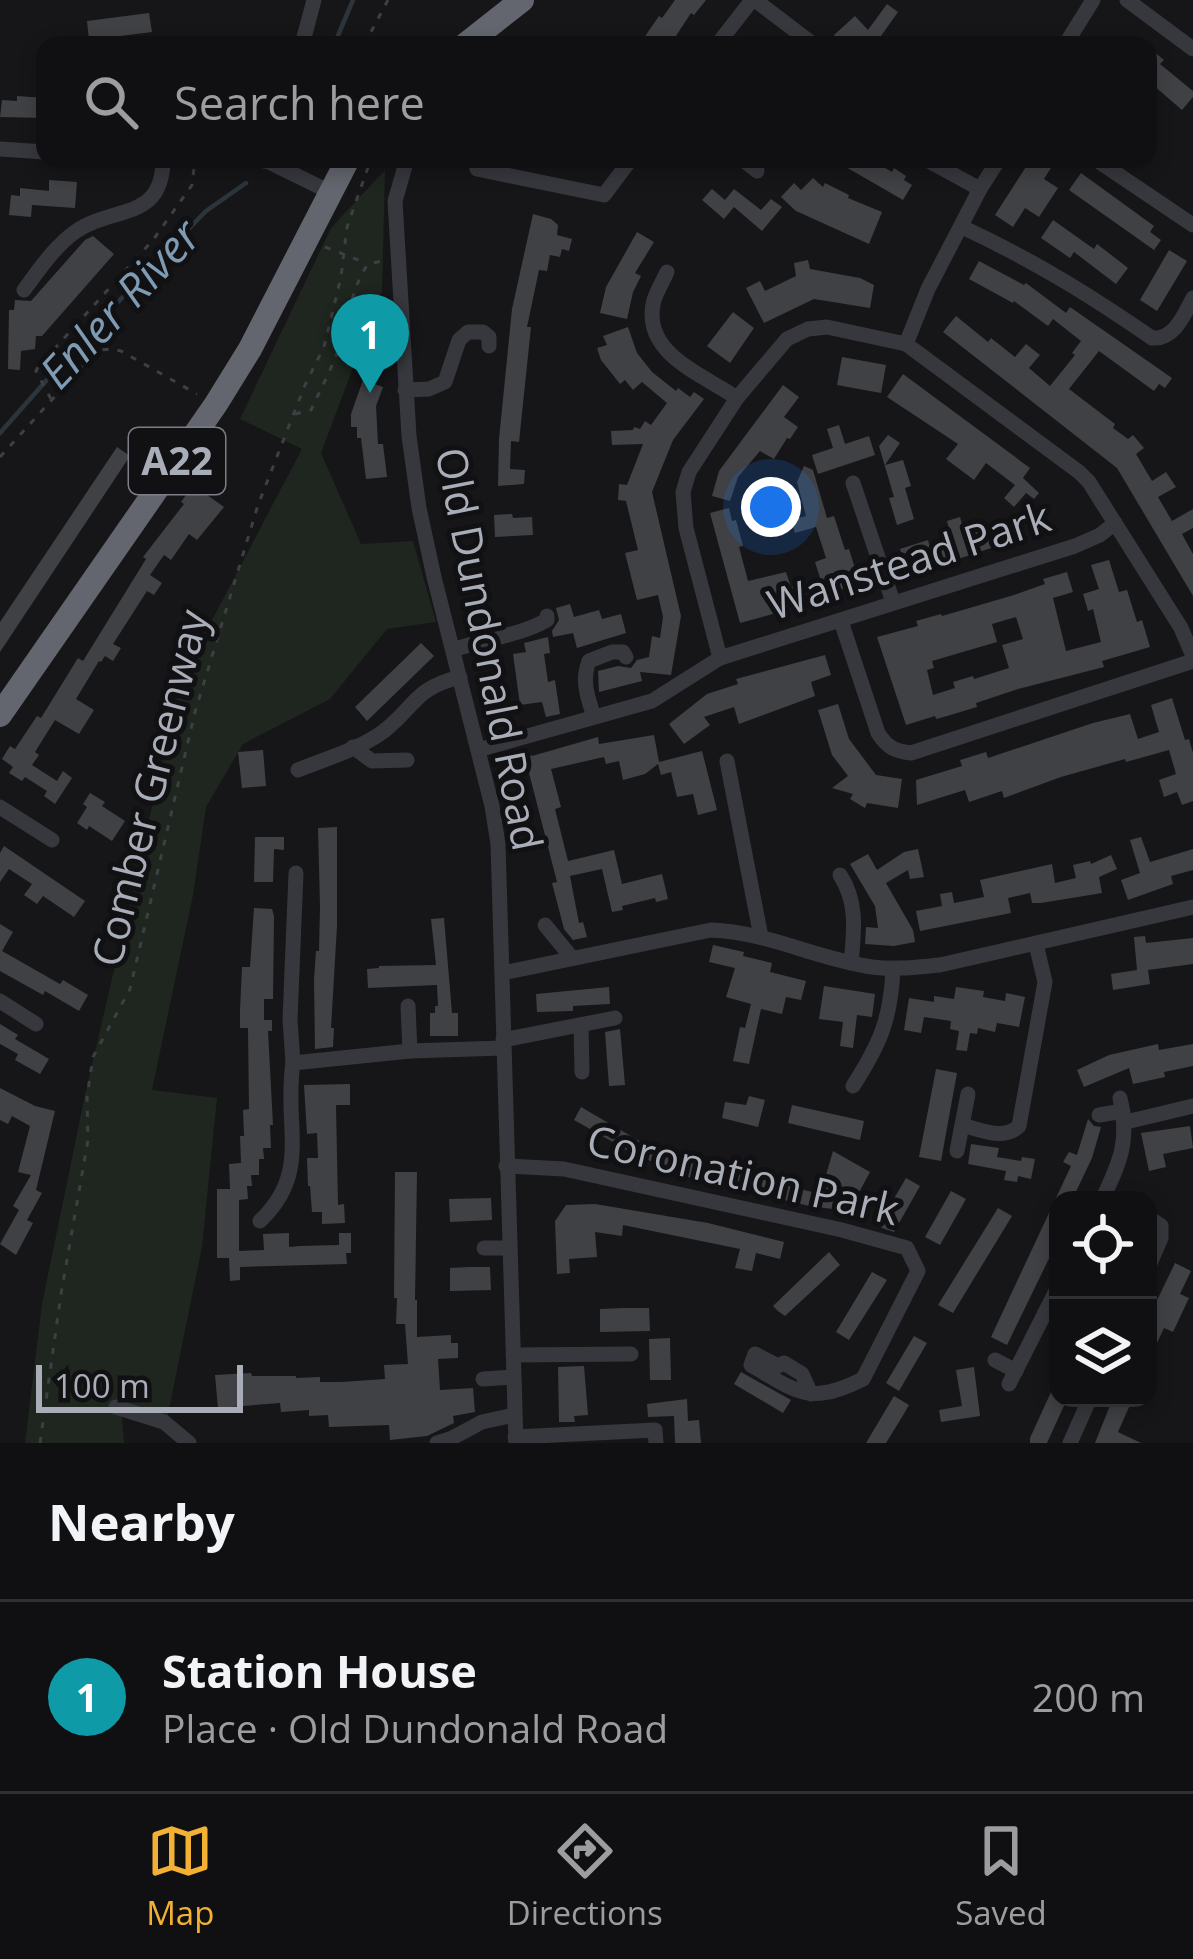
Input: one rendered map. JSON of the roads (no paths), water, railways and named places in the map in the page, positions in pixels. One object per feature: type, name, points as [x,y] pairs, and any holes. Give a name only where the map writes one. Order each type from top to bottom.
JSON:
[{"type":"highway","points":[[476,36],[522,0]]},
{"type":"highway","name":"A22","points":[[0,715],[250,349],[343,168]]},
{"type":"street","points":[[304,36],[314,0]]},
{"type":"street","points":[[724,36],[753,0],[802,36]]},
{"type":"street","points":[[1070,36],[1094,0]]},
{"type":"street","points":[[1127,0],[1193,49]]},
{"type":"street","points":[[0,149],[36,151]]},
{"type":"street","points":[[23,290],[74,234],[154,195],[163,168]]},
{"type":"street","points":[[280,168],[330,192]]},
{"type":"street","name":"Old Dundonald Road","points":[[404,168],[394,201],[396,257],[419,508],[498,844],[516,1440]]},
{"type":"street","points":[[478,168],[604,195],[624,168]]},
{"type":"street","points":[[754,168],[758,171]]},
{"type":"street","points":[[942,168],[980,189]]},
{"type":"street","points":[[906,344],[928,289],[993,168]]},
{"type":"street","points":[[1108,168],[1193,225]]},
{"type":"street","points":[[962,227],[1079,287],[1152,338],[1170,334],[1193,298]]},
{"type":"street","points":[[667,272],[654,301],[652,328],[672,359],[736,398]]},
{"type":"street","points":[[720,658],[686,528],[683,492],[689,472],[736,398],[787,340],[826,326],[906,344],[1079,472],[1181,628],[1193,658],[911,753],[897,752],[878,733],[841,621]]},
{"type":"street","points":[[405,390],[445,382],[460,340],[468,332],[483,332],[489,346]]},
{"type":"street","points":[[853,483],[893,602]]},
{"type":"street","name":"Wanstead Park","points":[[478,750],[652,700],[720,658],[1075,546],[1114,523]]},
{"type":"street","points":[[453,650],[536,627],[547,616]]},
{"type":"street","points":[[594,717],[584,674],[589,662],[612,652],[623,652],[626,657]]},
{"type":"street","points":[[298,770],[384,730],[423,691],[460,676]]},
{"type":"street","points":[[352,747],[372,761],[407,760]]},
{"type":"street","points":[[727,761],[761,937]]},
{"type":"street","points":[[0,807],[52,840]]},
{"type":"street","points":[[260,1221],[276,1206],[292,1174],[290,1020],[296,873]]},
{"type":"street","points":[[840,874],[852,902],[851,963]]},
{"type":"street","points":[[502,973],[711,930],[761,937],[851,963],[893,968],[940,965],[1193,907]]},
{"type":"street","points":[[545,925],[572,958]]},
{"type":"street","points":[[962,1125],[1003,1135],[1019,1126],[1045,982],[1036,944]]},
{"type":"street","points":[[853,1086],[885,1029],[893,968]]},
{"type":"street","points":[[0,1001],[37,1024]]},
{"type":"street","points":[[408,1006],[410,1052]]},
{"type":"street","points":[[293,1063],[503,1044],[615,1018]]},
{"type":"street","points":[[581,1024],[582,1072]]},
{"type":"street","points":[[957,1150],[968,1094]]},
{"type":"street","points":[[1099,1115],[1193,1106]]},
{"type":"street","points":[[1108,1191],[1120,1161],[1123,1110]]},
{"type":"street","name":"Coronation Park","points":[[506,1166],[564,1169],[908,1248],[918,1271],[863,1379],[822,1395],[811,1394]]},
{"type":"street","points":[[484,1248],[509,1248]]},
{"type":"street","points":[[995,1360],[1012,1377],[1052,1299]]},
{"type":"street","points":[[513,1355],[632,1354]]},
{"type":"street","points":[[483,1379],[513,1377]]},
{"type":"street","points":[[116,1407],[164,1422],[189,1443]]},
{"type":"street","points":[[1070,1443],[1086,1407]]},
{"type":"street","points":[[437,1443],[482,1422],[514,1415]]},
{"type":"street","points":[[516,1440],[655,1430],[656,1443]]},
{"type":"waterway","name":"Enler River","points":[[338,36],[353,0]]},
{"type":"waterway","name":"Enler River","points":[[0,433],[206,211],[246,183]]},
{"type":"place","name":"Station House","points":[[370,393]]}]
